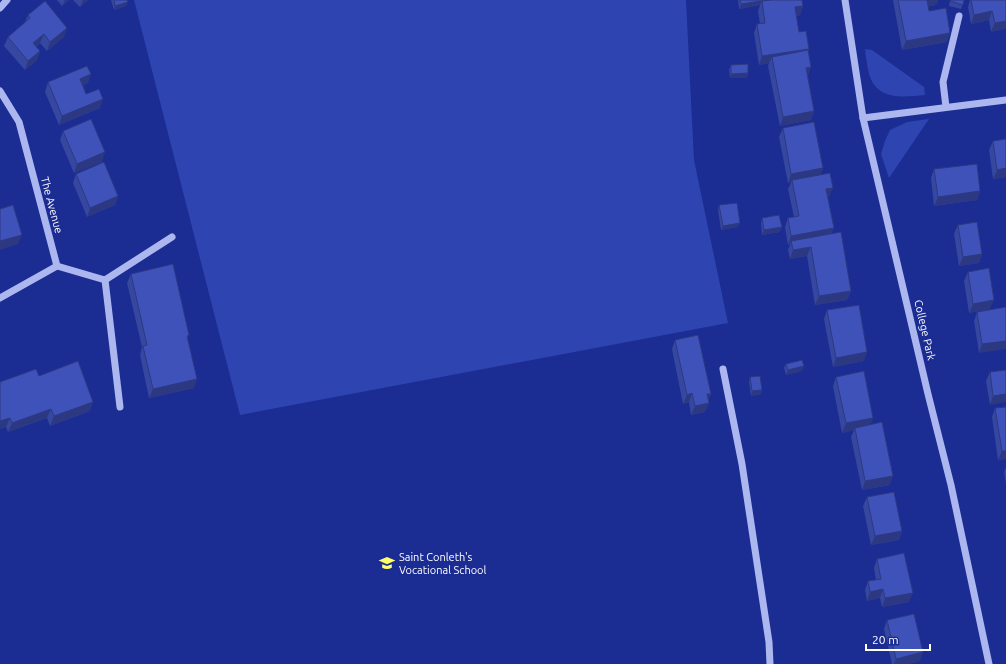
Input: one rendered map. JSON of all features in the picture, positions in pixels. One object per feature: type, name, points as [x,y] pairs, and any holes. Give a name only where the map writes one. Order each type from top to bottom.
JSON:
[{"type":"street","points":[[0,8],[6,0]]},
{"type":"street","name":"College Park","points":[[845,0],[863,118],[951,485],[989,664]]},
{"type":"street","points":[[946,107],[944,82],[959,16]]},
{"type":"street","name":"The Avenue","points":[[0,91],[19,122],[57,266]]},
{"type":"street","points":[[863,118],[1006,100]]},
{"type":"street","points":[[0,298],[57,266],[105,280],[172,237]]},
{"type":"street","points":[[105,280],[120,407]]},
{"type":"street","points":[[723,369],[742,464],[769,642],[770,664]]},
{"type":"shaded area","points":[[134,0],[686,0],[694,160],[728,323],[240,415]]},
{"type":"shaded area","points":[[865,49],[872,50],[924,87],[925,95],[892,95],[884,93],[878,89],[873,83],[869,74]]},
{"type":"shaded area","points":[[929,119],[889,178],[881,154],[890,130],[907,122]]},
{"type":"building","points":[[114,0],[127,0],[128,2],[115,6]]},
{"type":"building","points":[[740,0],[768,0],[741,4]]},
{"type":"building","points":[[802,0],[803,6],[795,7],[799,32],[806,31],[809,49],[762,56],[757,24],[765,23],[762,1]]},
{"type":"building","points":[[898,0],[927,0],[929,11],[946,8],[950,33],[906,41]]},
{"type":"building","points":[[964,0],[963,5],[950,1]]},
{"type":"building","points":[[971,0],[1006,0],[1006,21],[995,23],[992,11],[974,15]]},
{"type":"building","points":[[45,1],[67,28],[50,42],[44,34],[33,43],[40,51],[28,61],[8,37],[30,18],[28,15]]},
{"type":"building","points":[[808,50],[811,67],[806,68],[814,111],[783,117],[772,57]]},
{"type":"building","points":[[748,64],[748,73],[731,74],[731,65]]},
{"type":"building","points":[[87,66],[91,74],[80,79],[86,94],[99,89],[103,99],[62,116],[48,82]]},
{"type":"building","points":[[91,119],[105,152],[77,164],[63,131]]},
{"type":"building","points":[[814,122],[823,168],[791,174],[783,128]]},
{"type":"building","points":[[1006,139],[1006,168],[997,170],[993,141]]},
{"type":"building","points":[[104,162],[118,196],[90,208],[76,174]]},
{"type":"building","points":[[977,164],[980,191],[938,197],[934,169]]},
{"type":"building","points":[[830,173],[833,188],[826,189],[834,228],[791,236],[788,218],[799,216],[792,180]]},
{"type":"building","points":[[737,203],[740,223],[723,226],[719,205]]},
{"type":"building","points":[[13,205],[22,235],[0,241],[0,209]]},
{"type":"building","points":[[779,215],[782,227],[764,230],[762,218]]},
{"type":"building","points":[[977,222],[982,254],[963,257],[958,225]]},
{"type":"building","points":[[841,232],[851,291],[819,296],[811,247],[793,250],[791,241]]},
{"type":"building","points":[[173,264],[197,379],[153,389],[143,346],[147,345],[131,274]]},
{"type":"building","points":[[989,268],[994,300],[973,304],[968,272]]},
{"type":"building","points":[[859,305],[867,352],[836,358],[827,310]]},
{"type":"building","points":[[1006,307],[1006,341],[982,344],[977,312]]},
{"type":"building","points":[[698,335],[711,394],[707,394],[709,403],[695,406],[692,393],[687,395],[675,340]]},
{"type":"building","points":[[802,360],[804,366],[788,370],[786,364]]},
{"type":"building","points":[[78,361],[93,402],[54,416],[51,409],[12,423],[10,418],[0,421],[0,382],[36,369],[39,376]]},
{"type":"building","points":[[1006,370],[1006,394],[993,396],[990,372]]},
{"type":"building","points":[[864,371],[873,418],[846,423],[836,377]]},
{"type":"building","points":[[760,376],[762,390],[752,391],[750,377]]},
{"type":"building","points":[[1006,407],[1006,451],[1002,451],[995,408]]},
{"type":"building","points":[[882,422],[893,476],[865,481],[855,428]]},
{"type":"building","points":[[894,492],[902,531],[875,536],[867,497]]},
{"type":"building","points":[[904,553],[913,593],[885,598],[883,589],[870,592],[868,581],[881,579],[877,559]]},
{"type":"building","points":[[914,614],[923,652],[896,659],[887,620]]},
{"type":"place","name":"Saint Conleth's Vocational School","points":[[387,563]]}]
